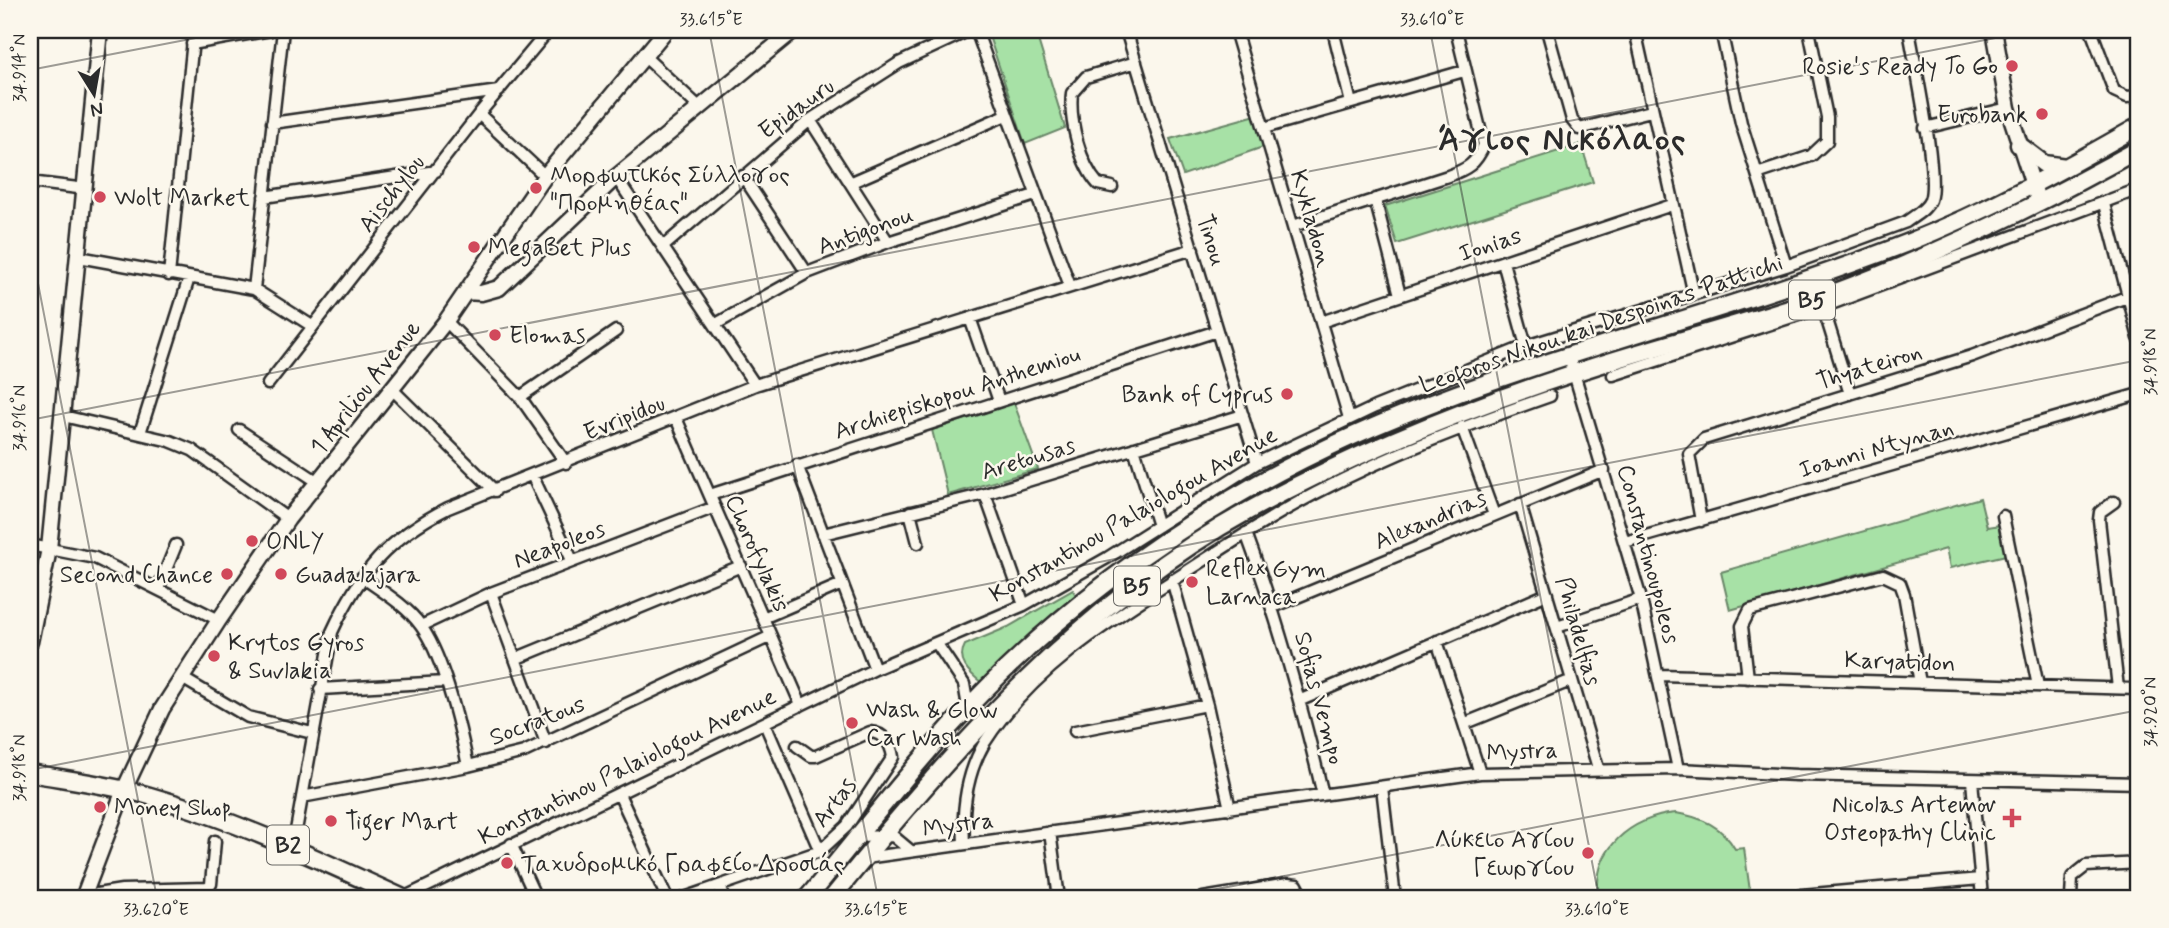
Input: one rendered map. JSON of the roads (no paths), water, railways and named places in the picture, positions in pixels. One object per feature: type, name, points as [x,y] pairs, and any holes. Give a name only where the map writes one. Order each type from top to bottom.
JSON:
[{"type":"main road","name":"Leoforos Nikou kai Despoinas Pattichi","points":[[807,898],[983,691],[1070,612],[1146,556],[1256,485],[1358,434],[1568,353],[1907,243],[2033,186],[2139,126]]},
{"type":"main road","points":[[2019,145],[2044,164],[2067,167]]},
{"type":"main road","name":"Leoforos Nikou kai Despoinas Pattichi","points":[[832,898],[1011,693],[1067,641],[1159,569],[1244,513],[1362,453],[1433,423],[1575,372],[1820,297],[1916,262],[2040,204],[2139,149]]},
{"type":"main road","name":"B2","points":[[30,773],[124,790],[210,816],[293,847],[402,898]]},
{"type":"street","points":[[30,642],[49,549],[100,30]]},
{"type":"street","points":[[169,275],[194,30]]},
{"type":"street","points":[[192,44],[271,30]]},
{"type":"street","points":[[254,289],[283,30]]},
{"type":"street","name":"Aischylou","points":[[268,384],[479,114],[549,30]]},
{"type":"street","name":"1 Apriliou Avenue","points":[[92,893],[124,790],[162,709],[219,620],[288,519],[446,321],[545,176],[666,30]]},
{"type":"street","points":[[466,292],[481,293],[499,288],[616,177],[794,30]]},
{"type":"street","name":"Epidauru","points":[[664,246],[810,120],[899,63],[970,30]]},
{"type":"street","points":[[976,30],[1070,286]]},
{"type":"street","name":"Tinou","points":[[1126,30],[1257,463]]},
{"type":"street","name":"Kykladon","points":[[1235,30],[1349,418]]},
{"type":"street","points":[[1333,30],[1352,103]]},
{"type":"street","points":[[1293,226],[1461,171],[1477,159],[1484,145],[1456,30]]},
{"type":"street","points":[[1547,30],[1572,120],[1579,129],[1651,111]]},
{"type":"street","points":[[1635,30],[1694,295]]},
{"type":"street","points":[[1721,30],[1741,123],[1786,266]]},
{"type":"street","points":[[1757,174],[1811,156],[1827,141],[1827,117],[1810,30]]},
{"type":"street","points":[[1909,30],[1925,128],[2008,108]]},
{"type":"street","points":[[1994,30],[2008,108],[2040,204]]},
{"type":"street","points":[[2091,30],[2114,92],[2127,97],[2139,96]]},
{"type":"street","points":[[644,55],[699,107]]},
{"type":"street","points":[[1112,187],[1098,184],[1088,169],[1073,122],[1072,93],[1077,84],[1086,78],[1136,62]]},
{"type":"street","points":[[1264,128],[1464,71]]},
{"type":"street","points":[[272,122],[499,91]]},
{"type":"street","points":[[479,114],[545,176]]},
{"type":"street","points":[[852,182],[1006,115]]},
{"type":"street","points":[[810,120],[888,242]]},
{"type":"street","name":"Konstantinou Palaiologou Avenue","points":[[402,898],[875,669],[1024,605],[1158,526],[1257,463],[1349,418],[1526,346],[1786,266],[1906,222],[1930,200],[1925,128]]},
{"type":"street","points":[[264,197],[436,171]]},
{"type":"street","points":[[743,176],[807,273]]},
{"type":"street","points":[[616,177],[755,385]]},
{"type":"street","points":[[30,182],[86,189]]},
{"type":"street","points":[[1613,374],[1823,307],[2139,189]]},
{"type":"street","name":"Antigonou","points":[[716,324],[807,273],[888,242],[1035,195]]},
{"type":"street","points":[[1375,199],[1400,295]]},
{"type":"street","points":[[2104,204],[2139,338]]},
{"type":"street","name":"Ionias","points":[[1321,322],[1672,205]]},
{"type":"street","name":"Evripidou","points":[[293,847],[332,632],[346,601],[362,577],[394,541],[418,524],[448,508],[566,464],[755,385],[1192,249]]},
{"type":"street","points":[[79,257],[254,289],[312,326]]},
{"type":"street","points":[[1503,262],[1526,346]]},
{"type":"street","points":[[140,433],[188,278]]},
{"type":"street","name":"Thyateiron","points":[[1701,521],[1689,454],[1693,447],[1704,439],[1972,356],[2129,296]]},
{"type":"street","points":[[1823,307],[1850,394]]},
{"type":"street","points":[[970,318],[999,401]]},
{"type":"street","points":[[446,321],[520,397],[566,464]]},
{"type":"street","points":[[520,397],[616,331]]},
{"type":"street","name":"Archiepiskopou Anthemiou","points":[[710,495],[1217,331]]},
{"type":"street","name":"Constantinoupoleos","points":[[1568,353],[1641,598],[1660,675],[1678,769]]},
{"type":"street","points":[[393,390],[495,491]]},
{"type":"street","name":"Ioanni Ntynan","points":[[1625,542],[2139,394]]},
{"type":"street","points":[[964,844],[962,817],[967,788],[984,744],[1006,715],[1051,668],[1108,621],[1246,533],[1315,494],[1462,427],[1550,396]]},
{"type":"street","name":"Aretousas","points":[[823,534],[985,494],[1243,415]]},
{"type":"street","points":[[63,416],[140,433],[192,450],[288,519]]},
{"type":"street","name":"Chorofylakis","points":[[676,418],[801,705]]},
{"type":"street","points":[[1462,427],[1494,515]]},
{"type":"street","points":[[239,430],[318,482]]},
{"type":"street","points":[[1134,448],[1158,526]]},
{"type":"street","points":[[797,465],[875,669]]},
{"type":"street","name":"Alexandrias","points":[[1273,607],[1604,470]]},
{"type":"street","points":[[533,477],[572,561]]},
{"type":"street","points":[[985,494],[1024,605]]},
{"type":"street","points":[[2114,502],[2101,512],[2099,520],[2118,688]]},
{"type":"street","name":"Philadelfias","points":[[1520,504],[1557,627],[1570,681],[1598,768]]},
{"type":"street","name":"Neapoleos","points":[[421,626],[491,593],[715,507]]},
{"type":"street","points":[[910,512],[918,543]]},
{"type":"street","points":[[2003,516],[2038,686]]},
{"type":"street","name":"Sofias Vempo","points":[[1246,533],[1273,607],[1301,700],[1323,795]]},
{"type":"street","points":[[30,545],[95,558],[219,620]]},
{"type":"street","points":[[158,589],[176,545]]},
{"type":"street","points":[[517,658],[741,566]]},
{"type":"street","points":[[1748,678],[1742,626],[1750,610],[1883,575],[1900,583],[1904,594],[1920,683]]},
{"type":"street","points":[[362,577],[397,602],[421,626],[445,682],[468,766]]},
{"type":"street","points":[[1172,580],[1207,705],[1230,809]]},
{"type":"street","points":[[763,618],[842,583]]},
{"type":"street","points":[[491,593],[546,743]]},
{"type":"street","points":[[1301,700],[1547,594]]},
{"type":"street","points":[[1557,627],[1641,598]]},
{"type":"street","name":"Socratous","points":[[302,797],[468,766],[546,743],[771,636]]},
{"type":"street","points":[[1437,641],[1466,723],[1480,774]]},
{"type":"street","points":[[937,644],[964,684],[968,707]]},
{"type":"street","name":"Karyatidon","points":[[1660,675],[2139,689]]},
{"type":"street","points":[[182,678],[247,717],[312,733]]},
{"type":"street","points":[[1466,723],[1570,681]]},
{"type":"street","points":[[320,690],[445,682]]},
{"type":"street","points":[[964,684],[983,691]]},
{"type":"street","points":[[1075,731],[1207,705]]},
{"type":"street","points":[[765,724],[820,851]]},
{"type":"street","name":"Artas","points":[[684,898],[820,851],[847,826],[893,757],[884,737],[870,732],[820,755],[811,756],[797,747]]},
{"type":"street","name":"Mystra","points":[[864,859],[1480,774],[1598,768],[1678,769],[2139,783]]},
{"type":"street","points":[[1972,780],[1982,898]]},
{"type":"street","points":[[1382,787],[1395,898]]},
{"type":"street","points":[[619,794],[667,898]]},
{"type":"street","points":[[1050,832],[1059,898]]},
{"type":"street","points":[[858,837],[885,835]]},
{"type":"street","name":"Mystra","points":[[885,835],[896,837],[911,851]]},
{"type":"street","points":[[92,893],[208,888],[211,884],[215,841]]},
{"type":"street","points":[[511,844],[536,898]]},
{"type":"street","points":[[2071,898],[2072,877],[2086,866],[2139,863]]},
{"type":"street","points":[[1802,895],[1980,879]]},
{"type":"street","points":[[1203,898],[1288,884],[1297,885],[1304,898]]},
{"type":"street","points":[[721,887],[724,898]]},
{"type":"place","name":"Rosie's Ready To Go","points":[[2012,66]]},
{"type":"place","name":"Eurobank","points":[[2042,114]]},
{"type":"place","name":"Μορφωτικός Σύλλογος \"Προμηθέας\"","points":[[536,188]]},
{"type":"place","name":"Wolt Market","points":[[100,197]]},
{"type":"place","name":"MegaBet Plus","points":[[474,247]]},
{"type":"place","name":"Elomas","points":[[495,335]]},
{"type":"place","name":"Bank of Cyprus","points":[[1287,394]]},
{"type":"place","name":"ONLY","points":[[252,541]]},
{"type":"place","name":"Second Chance","points":[[227,574]]},
{"type":"place","name":"Guadalajara","points":[[281,574]]},
{"type":"place","name":"Reflex Gym Larnaca","points":[[1192,582]]},
{"type":"place","name":"Krytos Gyros & Suvlakia","points":[[214,656]]},
{"type":"place","name":"Wash & Glow Car Wash","points":[[852,723]]},
{"type":"place","name":"Money Shop","points":[[100,807]]},
{"type":"place","name":"Nicolas Artemov Osteopathy Clinic","points":[[2012,818]]},
{"type":"place","name":"Tiger Mart","points":[[331,821]]},
{"type":"place","name":"Λύκειο Αγίου Γεωργίου","points":[[1588,853]]},
{"type":"place","name":"Ταχυδρομικό Γραφείο Δροσιάς","points":[[507,863]]},
{"type":"district","name":"Άγιος Νικόλαος","points":[[1563,139]]}]
